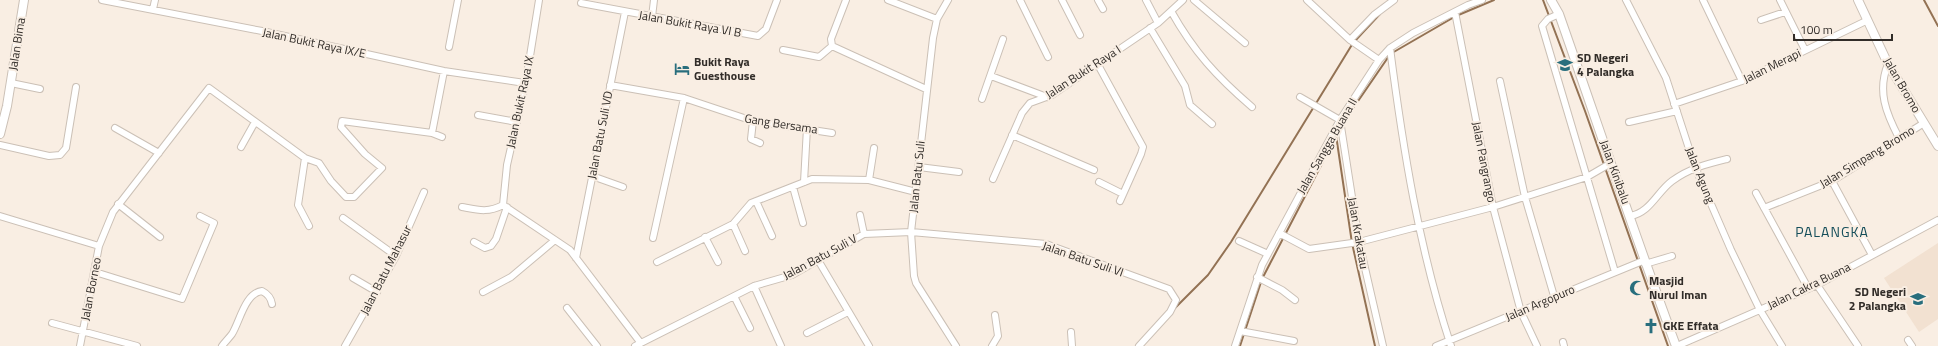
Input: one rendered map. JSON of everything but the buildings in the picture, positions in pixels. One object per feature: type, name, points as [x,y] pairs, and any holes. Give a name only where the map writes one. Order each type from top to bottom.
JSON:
[{"type":"street","name":"Jalan Bima","points":[[0,134],[11,83],[24,0]]},
{"type":"street","name":"Jalan Bukit Raya IX/E","points":[[102,0],[153,9],[444,71],[525,83]]},
{"type":"street","points":[[153,9],[155,0]]},
{"type":"street","points":[[449,47],[458,0]]},
{"type":"street","name":"Jalan Bukit Raya IX","points":[[474,242],[485,248],[491,246],[496,239],[505,206],[507,165],[525,83],[539,0]]},
{"type":"street","points":[[652,17],[654,0]]},
{"type":"street","name":"Jalan Bukit Raya VI B","points":[[581,3],[758,36],[766,29],[777,0]]},
{"type":"street","points":[[832,46],[831,38],[846,0]]},
{"type":"street","points":[[888,0],[936,19]]},
{"type":"street","name":"Jalan Batu Suli","points":[[948,0],[936,19],[926,89],[911,232],[914,276],[916,283],[956,346]]},
{"type":"street","points":[[1020,0],[1048,57]]},
{"type":"street","points":[[1062,0],[1080,35]]},
{"type":"street","points":[[1098,0],[1103,9]]},
{"type":"street","points":[[1146,0],[1158,23]]},
{"type":"street","name":"Jalan Bukit Raya I","points":[[993,179],[1022,113],[1030,103],[1047,97],[1158,23],[1183,0]]},
{"type":"street","points":[[1194,0],[1246,43]]},
{"type":"street","points":[[1307,0],[1351,41],[1379,60]]},
{"type":"street","points":[[1351,41],[1374,15],[1394,0]]},
{"type":"street","name":"Jalan Sangga Buana II","points":[[1235,346],[1257,277],[1268,254],[1340,120],[1379,60],[1390,48],[1455,12],[1482,0]]},
{"type":"street","name":"Jalan Kinibalu","points":[[1551,0],[1560,14],[1645,262],[1677,346]]},
{"type":"street","name":"Jalan Agung","points":[[1626,0],[1666,78],[1695,167],[1760,310],[1782,346]]},
{"type":"street","points":[[1703,0],[1742,81]]},
{"type":"street","points":[[1780,0],[1805,50]]},
{"type":"street","name":"Jalan Bromo","points":[[1858,0],[1888,64],[1924,123],[1935,136],[1938,146]]},
{"type":"street","points":[[1171,11],[1187,39],[1199,55],[1222,82],[1252,107]]},
{"type":"street","name":"Jalan Batu Suli VD","points":[[576,258],[625,12]]},
{"type":"street","name":"Jalan Pangrango","points":[[1455,12],[1493,207],[1521,312],[1537,346]]},
{"type":"street","points":[[1761,20],[1785,12]]},
{"type":"street","points":[[1560,14],[1548,19],[1542,26],[1614,272]]},
{"type":"street","name":"Jalan Merapi","points":[[1674,104],[1742,81],[1868,20]]},
{"type":"street","points":[[1150,28],[1185,86],[1190,105],[1212,124]]},
{"type":"street","points":[[982,99],[1003,39]]},
{"type":"street","points":[[783,50],[819,57],[832,46]]},
{"type":"street","points":[[832,46],[926,89]]},
{"type":"street","points":[[1390,48],[1398,109],[1414,206],[1450,343]]},
{"type":"street","points":[[1097,63],[1142,147],[1142,154],[1120,201]]},
{"type":"street","points":[[1888,64],[1884,76],[1885,107],[1899,138]]},
{"type":"street","points":[[432,133],[444,71]]},
{"type":"street","points":[[991,76],[1047,97]]},
{"type":"street","points":[[1500,80],[1525,197],[1554,296]]},
{"type":"street","points":[[11,83],[40,89]]},
{"type":"street","name":"Gang Bersama","points":[[610,84],[684,98],[753,121],[832,132]]},
{"type":"street","points":[[0,145],[43,155],[60,155],[66,148],[76,87]]},
{"type":"street","name":"Jalan Borneo","points":[[80,346],[99,246],[113,212],[118,204],[209,88],[255,122]]},
{"type":"street","points":[[1300,97],[1340,120]]},
{"type":"street","points":[[653,238],[684,98]]},
{"type":"street","points":[[1629,122],[1677,111]]},
{"type":"street","points":[[478,114],[517,122]]},
{"type":"street","name":"Jalan Krakatau","points":[[1340,120],[1358,242],[1383,346]]},
{"type":"street","points":[[241,146],[255,122],[305,158],[319,163],[330,181],[346,197],[354,197],[382,168],[365,154],[341,127],[342,121],[432,133],[442,137]]},
{"type":"street","points":[[753,121],[751,139],[760,143]]},
{"type":"street","name":"Jalan Simpang Bromo","points":[[1764,208],[1832,181],[1924,123]]},
{"type":"street","points":[[115,128],[159,153]]},
{"type":"street","points":[[804,182],[807,128]]},
{"type":"street","points":[[1012,135],[1094,170]]},
{"type":"street","points":[[869,180],[874,148]]},
{"type":"street","points":[[305,158],[298,205],[309,226]]},
{"type":"street","points":[[1630,216],[1639,215],[1664,187],[1695,167],[1727,159]]},
{"type":"street","points":[[1279,233],[1309,249],[1358,242],[1419,228],[1493,207],[1587,177],[1611,163]]},
{"type":"street","points":[[919,167],[959,172]]},
{"type":"street","points":[[592,176],[623,186]]},
{"type":"street","points":[[657,262],[733,224],[747,206],[756,201],[804,182],[820,178],[869,180],[916,192]]},
{"type":"street","points":[[1832,181],[1872,255]]},
{"type":"street","points":[[1099,182],[1123,194]]},
{"type":"street","points":[[793,187],[804,223]]},
{"type":"street","name":"Jalan Batu Mahasur","points":[[345,346],[377,292],[396,256],[424,192]]},
{"type":"street","points":[[1756,193],[1808,288]]},
{"type":"street","points":[[756,201],[772,236]]},
{"type":"street","points":[[118,204],[160,237]]},
{"type":"street","points":[[462,207],[484,211],[494,210],[505,206],[570,250],[637,344]]},
{"type":"street","points":[[860,215],[864,234]]},
{"type":"street","points":[[0,216],[99,246]]},
{"type":"street","points":[[95,272],[182,299],[214,223],[200,216]]},
{"type":"street","points":[[343,218],[396,256]]},
{"type":"street","name":"Jalan Cakra Buana","points":[[1677,346],[1817,285],[1938,220]]},
{"type":"street","points":[[733,224],[745,251]]},
{"type":"street","name":"Jalan Batu Suli V","points":[[637,344],[754,286],[787,277],[864,234],[911,232]]},
{"type":"street","name":"Jalan Batu Suli VI","points":[[911,232],[1046,244],[1169,289],[1176,300],[1170,312],[1139,346]]},
{"type":"street","points":[[705,237],[718,262]]},
{"type":"street","points":[[483,292],[511,277],[555,240]]},
{"type":"street","points":[[1239,241],[1268,254]]},
{"type":"street","name":"Jalan Argopuro","points":[[1436,346],[1450,343],[1554,296],[1614,272],[1645,262],[1672,256]]},
{"type":"street","points":[[818,260],[869,346]]},
{"type":"street","points":[[1257,277],[1282,290],[1295,300]]},
{"type":"street","points":[[353,278],[377,292]]},
{"type":"street","points":[[1817,285],[1858,346]]},
{"type":"street","points":[[754,286],[781,346]]},
{"type":"street","points":[[222,346],[232,335],[246,306],[256,292],[262,291],[265,293],[271,299],[272,304]]},
{"type":"street","points":[[734,296],[750,328]]},
{"type":"street","points":[[567,308],[597,346]]},
{"type":"street","points":[[807,333],[848,312]]},
{"type":"street","points":[[992,346],[998,336],[995,315]]},
{"type":"street","points":[[52,323],[83,330],[137,346]]},
{"type":"street","points":[[1240,331],[1294,341]]},
{"type":"street","points":[[1071,332],[1072,346]]},
{"type":"street","points":[[1908,340],[1912,346]]},
{"type":"shaded area","name":"SD Negeri 2 Palangka","points":[[1938,243],[1938,319],[1919,332],[1884,278]]},
{"type":"waterway","points":[[1392,53],[1456,16],[1494,0]]},
{"type":"waterway","points":[[1543,0],[1585,111],[1668,346]]},
{"type":"waterway","points":[[1924,0],[1938,26]]},
{"type":"waterway","points":[[1174,309],[1208,275],[1231,242],[1353,43],[1380,14]]},
{"type":"waterway","points":[[1343,123],[1389,56]]},
{"type":"waterway","points":[[1240,346],[1262,279],[1340,129]]},
{"type":"waterway","points":[[1336,135],[1352,243],[1375,346]]},
{"type":"place","name":"SD Negeri 4 Palangka","points":[[1565,65]]},
{"type":"place","name":"Bukit Raya Guesthouse","points":[[682,69]]},
{"type":"place","name":"Masjid Nurul Iman","points":[[1637,288]]},
{"type":"place","name":"SD Negeri 2 Palangka","points":[[1918,299]]},
{"type":"place","name":"GKE Effata","points":[[1651,326]]},
{"type":"district","name":"PALANGKA","points":[[1832,232]]}]
